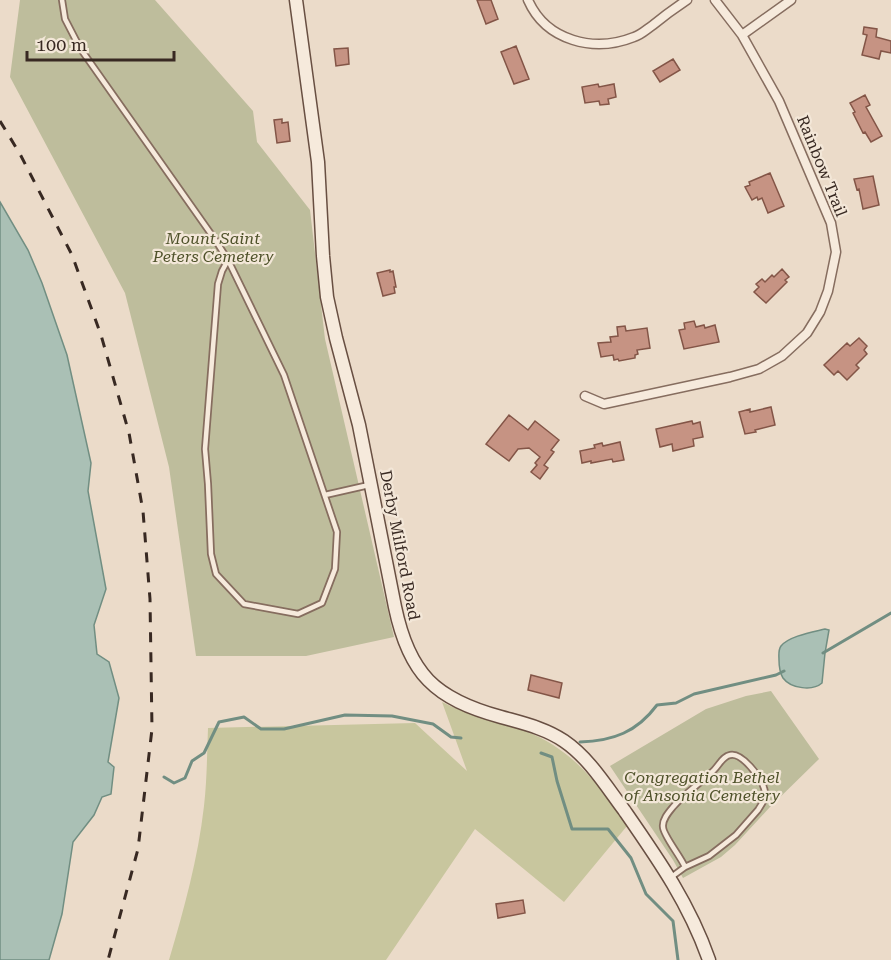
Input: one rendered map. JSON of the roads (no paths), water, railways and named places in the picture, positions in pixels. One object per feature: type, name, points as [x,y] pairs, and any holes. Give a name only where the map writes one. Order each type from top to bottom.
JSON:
[{"type":"main road","name":"Derby Milford Road","points":[[296,0],[318,162],[327,297],[359,425],[399,628],[405,646],[416,666],[425,676],[459,703],[543,730],[576,750],[603,782],[670,878],[690,911],[709,960]]},
{"type":"street","points":[[528,0],[538,18],[553,31],[570,40],[585,44],[602,44],[636,37],[687,0]]},
{"type":"street","name":"Rainbow Trail","points":[[585,396],[604,404],[759,369],[782,356],[807,333],[820,312],[828,291],[836,252],[831,223],[779,101],[742,35],[715,0]]},
{"type":"street","points":[[742,35],[791,0]]},
{"type":"lane","points":[[62,0],[65,19],[80,48],[210,231],[228,260],[284,375],[337,532],[335,569],[322,603],[298,614],[244,604],[216,574],[211,554],[205,449],[219,284],[228,260]]},
{"type":"lane","points":[[325,495],[372,484]]},
{"type":"lane","points":[[670,878],[709,856],[735,835],[766,798],[764,786],[746,761],[737,755],[729,755],[723,759],[674,806],[662,825],[686,867]]},
{"type":"waterway","points":[[823,653],[891,613]]},
{"type":"waterway","points":[[580,742],[603,740],[623,733],[641,722],[657,705],[676,703],[694,694],[776,675],[784,671]]},
{"type":"waterway","points":[[164,777],[174,783],[185,778],[192,761],[204,753],[219,722],[244,717],[261,729],[284,729],[345,715],[392,716],[433,724],[451,737],[461,738]]},
{"type":"waterway","points":[[541,753],[552,757],[572,829],[608,829],[631,858],[646,894],[673,921],[678,960]]},
{"type":"railway","points":[[0,121],[20,154],[72,255],[101,335],[129,433],[143,511],[150,599],[152,729],[138,849],[108,960]]},
{"type":"park label","name":"Mount Saint Peters Cemetery","points":[[213,247]]},
{"type":"park label","name":"Congregation Bethel of Ansonia Cemetery","points":[[702,786]]}]
